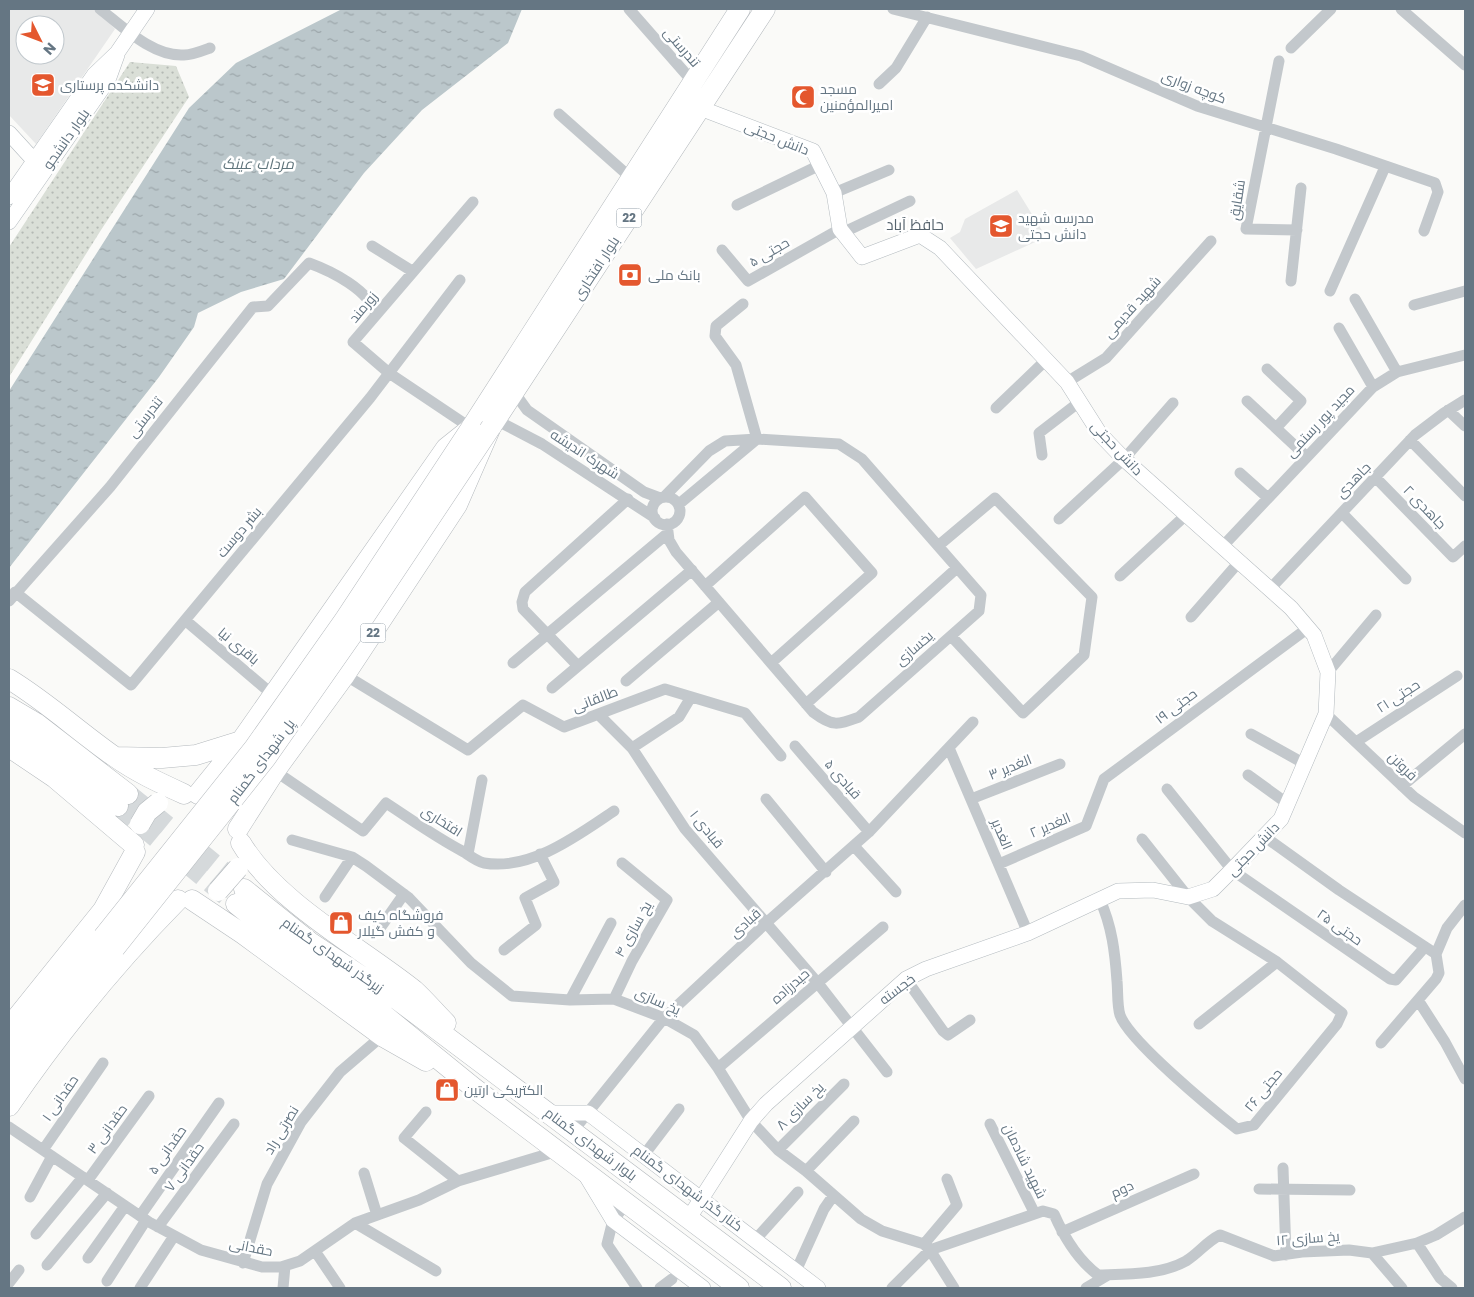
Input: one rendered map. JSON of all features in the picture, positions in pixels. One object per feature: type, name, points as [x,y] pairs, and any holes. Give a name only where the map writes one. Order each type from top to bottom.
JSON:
[{"type":"highway","name":"بلوار افتخاری","points":[[471,428],[740,9]]},
{"type":"highway","name":"بلوار افتخاری","points":[[494,424],[765,9]]},
{"type":"highway","name":"22","points":[[185,900],[206,898],[229,882],[238,868],[240,836],[275,771],[345,675],[457,505],[494,424]]},
{"type":"highway","name":"پل شهدای گمنام","points":[[9,1078],[266,758],[363,620],[494,424]]},
{"type":"highway","name":"22","points":[[191,794],[241,742],[446,448],[471,428]]},
{"type":"highway","name":"پل شهدای گمنام","points":[[9,1052],[254,748],[345,619],[471,428]]},
{"type":"highway","points":[[298,660],[296,673],[301,686],[316,695],[332,694]]},
{"type":"highway","points":[[9,679],[64,717],[115,757],[154,781],[211,799],[223,806],[232,816],[254,863],[281,889],[415,991],[489,1068]]},
{"type":"highway","points":[[9,707],[36,723],[123,800],[9,726]]},
{"type":"highway","points":[[115,757],[162,758],[196,755],[241,742],[240,758],[251,771],[268,774],[275,771]]},
{"type":"highway","points":[[9,747],[55,778],[134,848],[138,865],[144,878],[153,888],[165,896],[185,900],[243,934],[382,1036],[474,1088]]},
{"type":"highway","points":[[9,1027],[103,910],[134,848],[140,824],[147,812],[158,803],[170,797],[191,794]]},
{"type":"highway","name":"زیرگذر شهدای گمنام","points":[[378,1010],[300,955],[240,896],[399,1001]]},
{"type":"highway","points":[[9,1106],[58,1040],[139,939],[185,900]]},
{"type":"highway","points":[[103,910],[139,939]]},
{"type":"highway","name":"بلوار شهدای گمنام","points":[[399,1001],[781,1288]]},
{"type":"highway","name":"بلوار شهدای گمنام","points":[[378,1010],[474,1088],[739,1288]]},
{"type":"street","points":[[100,9],[131,33],[152,46],[169,53],[184,56],[210,48]]},
{"type":"street","name":"بلوار دانشجو","points":[[9,222],[39,165],[94,75],[117,53],[147,9]]},
{"type":"street","name":"تندرستی","points":[[629,9],[693,82]]},
{"type":"street","name":"کوچه زواری","points":[[893,9],[923,14],[1080,56],[1197,106],[1336,149],[1434,183],[1438,186],[1424,231]]},
{"type":"street","points":[[1291,48],[1331,9]]},
{"type":"street","points":[[1401,9],[1465,65]]},
{"type":"street","points":[[879,84],[896,68],[923,14]]},
{"type":"street","points":[[1265,128],[1279,61]]},
{"type":"street","name":"دانش حجتی","points":[[700,108],[813,151],[834,193],[841,231],[862,257],[920,235],[940,248],[1067,382],[1078,403],[1100,434],[1124,459],[1291,608],[1314,635],[1328,672],[1326,714],[1281,819],[1213,889],[1188,897]]},
{"type":"street","points":[[559,114],[631,178]]},
{"type":"street","name":"شقایق","points":[[1265,128],[1246,229],[1296,230]]},
{"type":"street","points":[[9,133],[39,165]]},
{"type":"street","name":"بلوار دانشجو","points":[[9,195],[39,165]]},
{"type":"street","points":[[737,205],[820,165]]},
{"type":"street","points":[[1330,291],[1385,167]]},
{"type":"street","points":[[834,193],[889,170]]},
{"type":"street","points":[[1291,281],[1301,188]]},
{"type":"street","points":[[841,231],[910,201]]},
{"type":"street","name":"زورمند","points":[[471,428],[389,373],[353,342],[473,202]]},
{"type":"street","name":"حجتی ۵","points":[[722,250],[748,281],[841,231]]},
{"type":"street","name":"شهید قدیمی","points":[[1067,382],[1106,358],[1211,241]]},
{"type":"street","points":[[372,246],[412,271]]},
{"type":"street","name":"تندرستی","points":[[12,596],[110,487],[208,361],[253,307],[268,306],[309,262],[346,280],[370,302],[376,315]]},
{"type":"street","name":"بشر دوست","points":[[12,596],[131,685],[389,373],[460,280]]},
{"type":"street","points":[[1414,306],[1465,291]]},
{"type":"street","points":[[1354,299],[1398,372]]},
{"type":"street","points":[[678,504],[757,439],[736,365],[715,336],[716,326],[743,304]]},
{"type":"street","points":[[1339,328],[1373,387]]},
{"type":"street","name":"مجید پور رستمی","points":[[1222,547],[1373,387],[1398,372],[1465,355]]},
{"type":"street","points":[[996,408],[1046,360]]},
{"type":"street","points":[[1267,369],[1301,402],[1276,428]]},
{"type":"street","name":"شهرک اندیشه","points":[[514,392],[527,410],[644,492],[662,498]]},
{"type":"street","name":"جاهدی","points":[[1270,589],[1410,440],[1448,410],[1465,400]]},
{"type":"street","points":[[1247,401],[1306,458]]},
{"type":"street","points":[[1042,455],[1039,433],[1078,403]]},
{"type":"street","points":[[1059,519],[1124,459],[1174,403]]},
{"type":"street","points":[[1448,410],[1465,426]]},
{"type":"street","name":"شهرک اندیشه","points":[[494,424],[542,444],[655,518]]},
{"type":"street","name":"یخسازی","points":[[662,498],[709,451],[725,441],[757,439],[839,444],[862,459],[981,595],[979,611],[859,717],[840,724],[828,724],[806,704],[672,546],[668,528]]},
{"type":"street","points":[[1410,440],[1465,496]]},
{"type":"street","points":[[590,474],[599,461]]},
{"type":"street","points":[[1240,472],[1268,498]]},
{"type":"street","name":"جاهدی ۲","points":[[1376,478],[1453,557],[1465,546]]},
{"type":"street","points":[[705,586],[805,497],[872,573],[771,663]]},
{"type":"street","points":[[512,663],[548,634],[668,528],[678,517],[678,504],[672,498],[662,498],[653,510],[655,518],[668,528]]},
{"type":"street","points":[[938,546],[995,498],[1092,597],[1084,655],[1023,713],[951,636]]},
{"type":"street","points":[[578,666],[524,609],[522,602],[525,592],[628,499]]},
{"type":"street","points":[[1342,513],[1406,579]]},
{"type":"street","points":[[1120,576],[1186,515]]},
{"type":"street","points":[[1191,617],[1239,562]]},
{"type":"street","points":[[806,704],[957,568]]},
{"type":"street","points":[[552,688],[692,570]]},
{"type":"street","points":[[626,681],[719,602]]},
{"type":"street","points":[[1328,672],[1376,615]]},
{"type":"street","name":"باقری نیا","points":[[185,620],[273,695]]},
{"type":"street","name":"حجتی ۱۹","points":[[1086,826],[1104,779],[1256,664],[1308,628]]},
{"type":"street","name":"طالقانی","points":[[345,675],[468,750],[523,705],[564,727],[665,689],[745,713],[781,756]]},
{"type":"street","name":"حجتی ۲۱","points":[[1356,742],[1457,676]]},
{"type":"street","points":[[632,748],[679,717],[691,697]]},
{"type":"street","name":"قبادی ۱","points":[[598,714],[632,748],[685,829],[818,982],[887,1072]]},
{"type":"street","name":"فروتن","points":[[1326,714],[1402,786],[1463,829]]},
{"type":"street","name":"قبادی","points":[[573,1131],[664,1018],[766,923],[826,872],[869,832],[973,722]]},
{"type":"street","points":[[1251,734],[1305,764]]},
{"type":"street","points":[[1402,786],[1465,734]]},
{"type":"street","name":"قبادی ۵","points":[[795,746],[869,832]]},
{"type":"street","name":"الغدیر","points":[[949,748],[1028,933]]},
{"type":"street","name":"الغدیر ۳","points":[[971,799],[1060,764]]},
{"type":"street","name":"افتخاری","points":[[275,771],[363,832],[386,803],[444,842],[484,863],[518,862],[540,854],[569,841],[614,811]]},
{"type":"street","points":[[1248,775],[1288,804]]},
{"type":"street","points":[[468,854],[482,780]]},
{"type":"street","points":[[1167,789],[1232,870]]},
{"type":"street","points":[[766,799],[826,872]]},
{"type":"street","name":"الغدیر ۲","points":[[999,864],[1086,826]]},
{"type":"street","points":[[1265,837],[1424,948],[1436,954]]},
{"type":"street","name":"یخ سازی","points":[[292,840],[352,857],[404,894],[471,963],[512,996],[570,1000],[614,999],[664,1018],[694,1035],[718,1068],[751,1121],[778,1150],[806,1171],[861,1219],[882,1231],[927,1247]]},
{"type":"street","name":"حجتی ۲۶","points":[[1100,900],[1109,920],[1116,962],[1120,1016],[1136,1038],[1211,1109],[1237,1129],[1254,1125],[1337,1024],[1342,1013],[1277,962],[1212,921],[1188,897],[1142,840]]},
{"type":"street","points":[[854,846],[896,892]]},
{"type":"street","points":[[504,950],[536,925],[524,898],[554,882],[540,854]]},
{"type":"street","points":[[325,897],[352,857]]},
{"type":"street","name":"یخ سازی ۴","points":[[614,999],[632,961],[667,900],[622,863]]},
{"type":"street","name":"حجتی ۲۵","points":[[1232,870],[1338,945],[1394,981],[1424,948]]},
{"type":"street","name":"خجسته","points":[[689,1218],[751,1121],[766,1104],[852,1025],[906,979],[926,969],[1028,933],[1118,891],[1153,890],[1188,897]]},
{"type":"street","points":[[378,932],[404,894]]},
{"type":"street","points":[[1381,1043],[1436,979],[1439,973],[1436,954],[1447,928],[1465,905]]},
{"type":"street","points":[[570,1000],[611,923]]},
{"type":"street","name":"حیدرزاده","points":[[718,1068],[883,927]]},
{"type":"street","points":[[1199,1024],[1277,962]]},
{"type":"street","points":[[906,979],[948,1035],[970,1020]]},
{"type":"street","points":[[1418,1000],[1445,1042],[1465,1079]]},
{"type":"street","name":"نصرتی راد","points":[[243,1263],[267,1184],[301,1122],[340,1072],[382,1036]]},
{"type":"street","name":"حقدانی ۱","points":[[30,1197],[47,1153],[103,1063]]},
{"type":"street","name":"یخ سازی ۸","points":[[778,1150],[844,1084]]},
{"type":"street","name":"حقدانی ۳","points":[[36,1234],[85,1178],[150,1096]]},
{"type":"street","name":"حقدانی ۵","points":[[107,1281],[143,1218],[219,1102]]},
{"type":"street","points":[[644,1155],[679,1109]]},
{"type":"street","points":[[426,1112],[404,1138],[458,1181]]},
{"type":"street","points":[[549,1113],[588,1112]]},
{"type":"street","name":"کنار گذر شهدای گمنام","points":[[588,1112],[818,1288]]},
{"type":"street","points":[[806,1171],[854,1121]]},
{"type":"street","name":"حقدانی ۷","points":[[158,1227],[234,1124]]},
{"type":"street","name":"شهید شادمان","points":[[990,1124],[1034,1212]]},
{"type":"street","name":"حقدانی","points":[[9,1127],[143,1218],[174,1236],[201,1250],[262,1267],[285,1266],[315,1251],[355,1223],[419,1200],[458,1181],[558,1151]]},
{"type":"street","points":[[1283,1168],[1286,1255]]},
{"type":"street","points":[[582,1169],[613,1220],[703,1288]]},
{"type":"street","points":[[364,1173],[377,1215]]},
{"type":"street","name":"دوم","points":[[1062,1232],[1194,1174]]},
{"type":"street","points":[[892,1288],[927,1247],[957,1205],[947,1179]]},
{"type":"street","points":[[1259,1189],[1283,1191],[1350,1190]]},
{"type":"street","points":[[755,1240],[798,1192]]},
{"type":"street","points":[[47,1265],[107,1193]]},
{"type":"street","points":[[796,1272],[824,1209],[833,1196]]},
{"type":"street","points":[[627,1203],[613,1220],[607,1244],[637,1288]]},
{"type":"street","points":[[88,1258],[125,1206]]},
{"type":"street","name":"یخ سازی ۱۲","points":[[1034,1212],[1043,1211],[1054,1214],[1062,1232],[1086,1266],[1098,1275],[1168,1269],[1194,1256],[1207,1241],[1220,1235],[1274,1256],[1302,1252],[1349,1250],[1372,1253],[1417,1243],[1436,1235],[1465,1217]]},
{"type":"street","points":[[927,1247],[1034,1212]]},
{"type":"street","points":[[355,1223],[436,1271]]},
{"type":"street","points":[[140,1288],[174,1236]]},
{"type":"street","points":[[1417,1243],[1440,1278],[1452,1288]]},
{"type":"street","points":[[927,1247],[954,1288]]},
{"type":"street","points":[[315,1251],[340,1288]]},
{"type":"street","points":[[1372,1253],[1402,1288]]},
{"type":"street","points":[[283,1288],[285,1266]]},
{"type":"street","points":[[9,1283],[19,1270]]},
{"type":"street","points":[[1086,1288],[1108,1275]]},
{"type":"street","points":[[660,1288],[672,1279]]},
{"type":"shaded area","name":"دانشکده پرستاری","points":[[9,9],[96,9],[115,29],[36,144],[9,115]]},
{"type":"shaded area","points":[[130,62],[176,66],[189,97],[101,230],[9,377],[9,247]]},
{"type":"shaded area","name":"مدرسه شهید دانش حجتی","points":[[1017,190],[1046,237],[976,269],[950,238],[960,232],[965,219]]},
{"type":"water","name":"مرداب عینک","points":[[342,9],[522,9],[508,43],[422,110],[364,173],[284,279],[241,292],[198,313],[194,327],[159,377],[9,568],[9,391],[189,108],[236,63]]},
{"type":"tunnel","points":[[128,794],[243,887]]},
{"type":"tunnel","points":[[118,806],[236,904]]},
{"type":"place","name":"دانشکده پرستاری","points":[[43,85]]},
{"type":"place","name":"مسجد امیرالمؤمنین","points":[[803,97]]},
{"type":"place","name":"مدرسه شهید دانش حجتی","points":[[1001,226]]},
{"type":"place","name":"بانک ملی","points":[[630,275]]},
{"type":"place","name":"فروشگاه کیف و کفش گیلار","points":[[341,923]]},
{"type":"place","name":"الکتریکی ارتین","points":[[447,1090]]},
{"type":"district","name":"حافظ آباد","points":[[915,225]]}]
